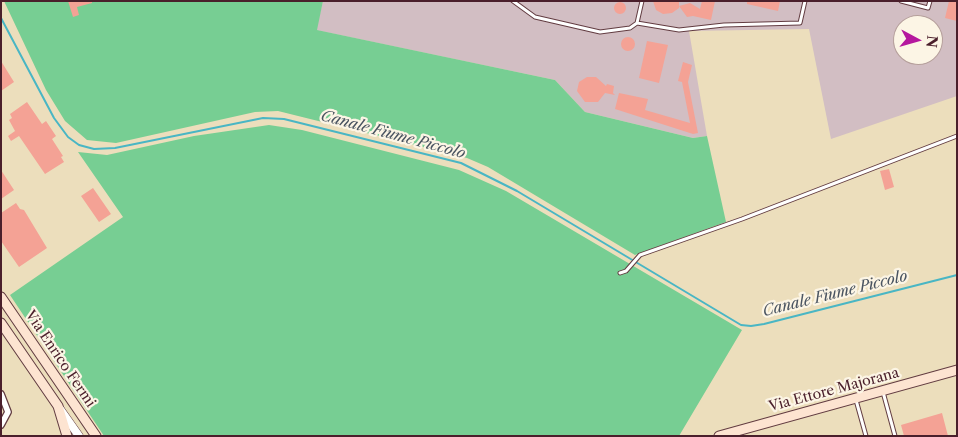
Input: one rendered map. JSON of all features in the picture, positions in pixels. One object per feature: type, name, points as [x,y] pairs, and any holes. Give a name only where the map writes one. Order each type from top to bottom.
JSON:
[{"type":"main road","name":"Via Enrico Fermi","points":[[1,297],[96,436]]},
{"type":"main road","name":"Via Enrico Fermi","points":[[1,323],[58,406]]},
{"type":"main road","name":"Via Ettore Majorana","points":[[719,436],[957,370]]},
{"type":"main road","points":[[58,406],[67,436]]},
{"type":"street","points":[[1,394],[8,412],[1,424]]},
{"type":"street","name":"Via Enrico Fermi","points":[[58,406],[79,436]]},
{"type":"street","points":[[742,436],[754,426]]},
{"type":"lane","points":[[513,1],[535,17],[600,32],[630,28],[636,23],[642,1]]},
{"type":"lane","points":[[636,23],[679,30],[724,25],[800,23],[804,1]]},
{"type":"lane","points":[[901,1],[928,8],[930,1]]},
{"type":"lane","points":[[620,273],[631,267],[637,258],[957,136]]},
{"type":"lane","points":[[883,391],[895,436]]},
{"type":"lane","points":[[856,398],[866,436]]},
{"type":"shaded area","points":[[323,1],[957,1],[957,96],[831,139],[809,29],[689,31],[707,136],[693,138],[585,112],[555,80],[316,30]]},
{"type":"green space","points":[[4,1],[323,1],[317,30],[555,80],[585,112],[693,138],[707,136],[726,222],[635,255],[488,167],[467,158],[278,111],[255,112],[116,143],[87,140],[65,121],[46,90]]},
{"type":"green space","points":[[269,125],[302,130],[459,170],[506,191],[742,330],[679,436],[104,436],[10,295],[123,217],[78,152],[107,155],[194,136]]},
{"type":"building","points":[[68,1],[92,1],[92,3],[77,7],[79,15],[73,17]]},
{"type":"building","points":[[653,1],[679,1],[679,8],[672,13],[663,14],[656,10]]},
{"type":"building","points":[[702,1],[715,1],[711,20],[693,16],[687,17],[679,6],[690,3],[700,9]]},
{"type":"building","points":[[747,1],[780,1],[778,11],[747,4]]},
{"type":"building","points":[[949,1],[957,1],[957,21],[945,18]]},
{"type":"building","points":[[622,2],[625,3],[625,13],[618,14],[615,13],[614,6],[615,3]]},
{"type":"building","points":[[628,37],[633,39],[635,44],[633,49],[628,51],[623,49],[621,44],[623,39]]},
{"type":"building","points":[[647,41],[668,45],[659,83],[639,78]]},
{"type":"building","points":[[1,61],[14,82],[1,91]]},
{"type":"building","points":[[683,62],[692,65],[688,82],[698,133],[693,134],[615,109],[619,93],[648,99],[645,110],[690,123],[682,82],[678,81]]},
{"type":"building","points":[[587,77],[596,77],[606,86],[607,84],[614,86],[613,93],[615,95],[605,93],[598,102],[585,102],[577,91],[579,82]]},
{"type":"building","points":[[27,102],[42,124],[46,121],[56,136],[52,139],[63,156],[61,157],[64,162],[45,174],[19,136],[11,141],[8,136],[15,131],[9,120],[12,118],[10,114]]},
{"type":"building","points":[[889,169],[894,187],[885,190],[880,171]]},
{"type":"building","points":[[1,170],[14,190],[1,199]]},
{"type":"building","points":[[93,188],[111,214],[99,222],[81,196]]},
{"type":"building","points":[[16,203],[20,209],[24,210],[47,248],[19,267],[1,241],[1,213]]},
{"type":"building","points":[[942,413],[948,436],[904,436],[901,425]]},
{"type":"waterway","name":"Canale Fiume Piccolo","points":[[1,18],[54,118],[68,137],[79,145],[94,149],[115,148],[263,118],[284,119],[461,163],[517,191],[741,325],[764,324],[957,275]]}]
